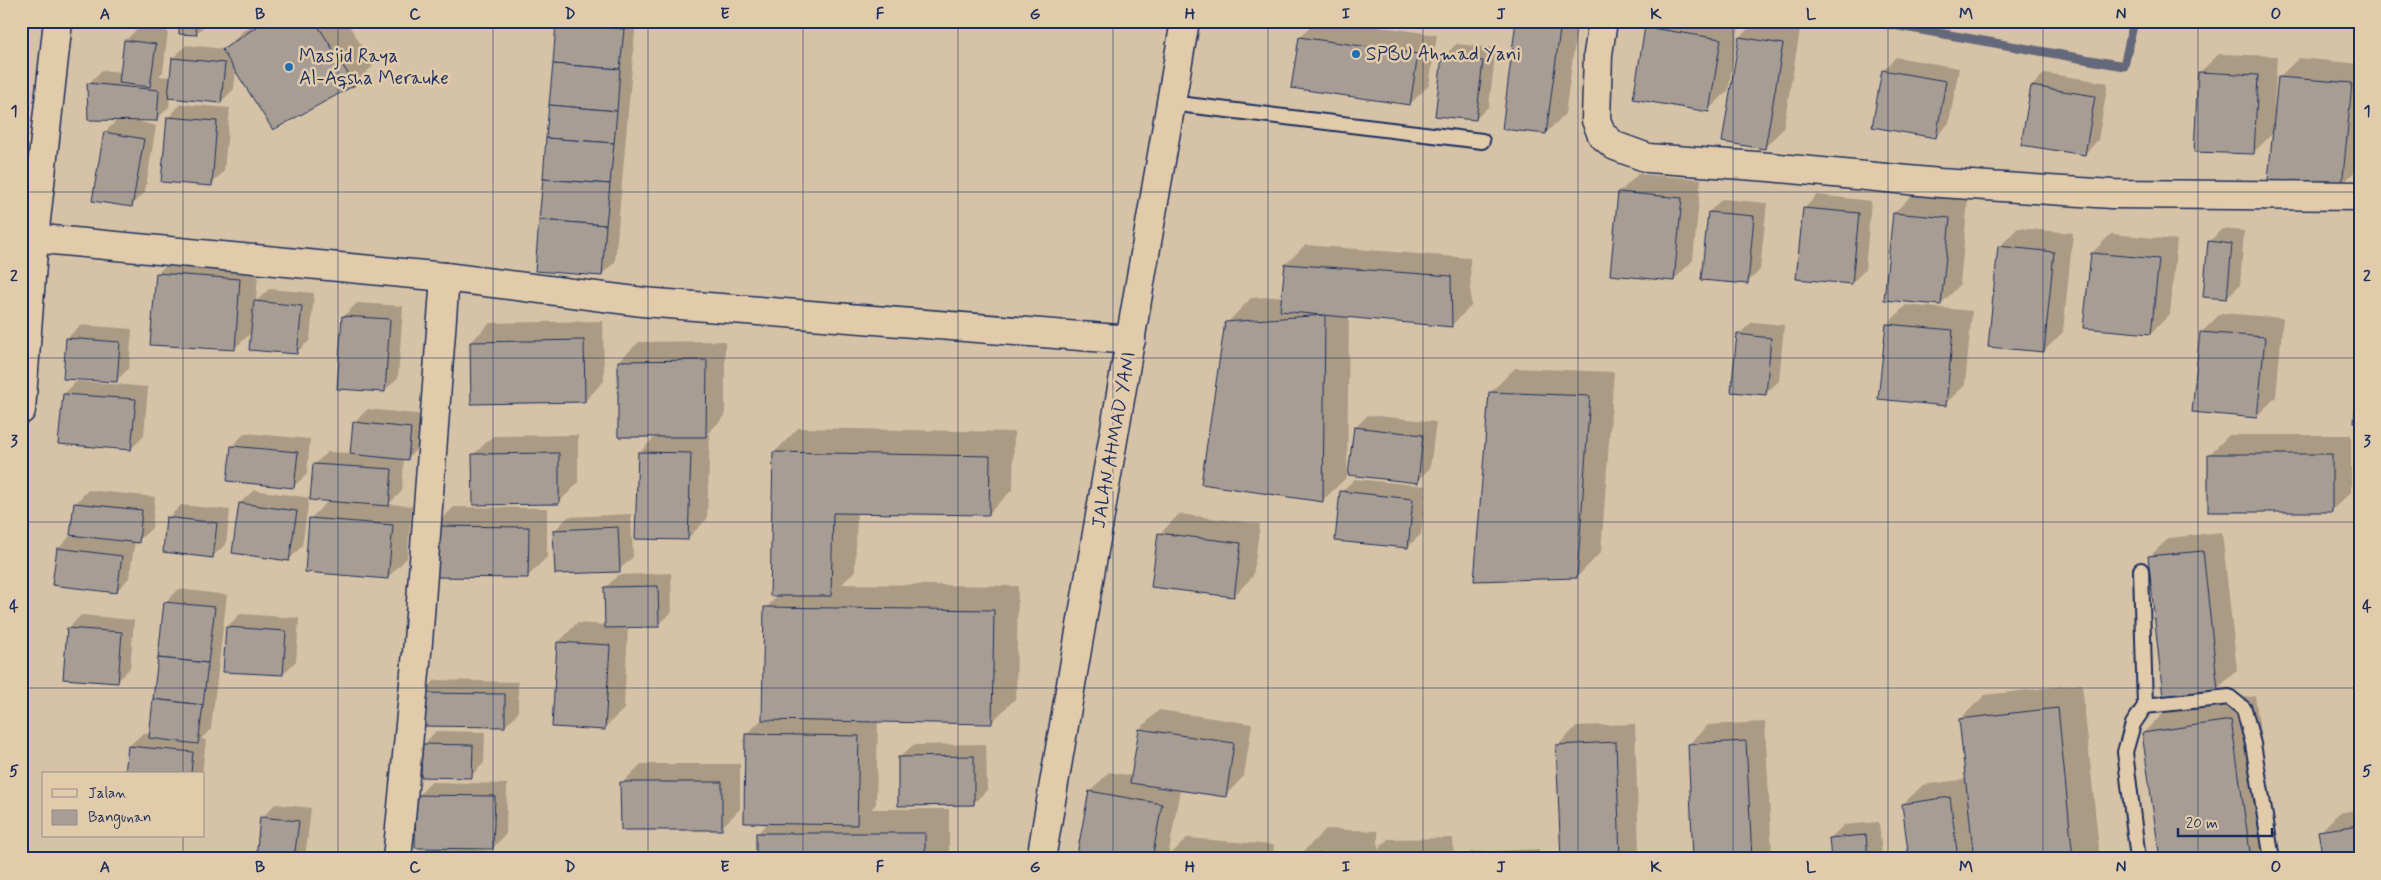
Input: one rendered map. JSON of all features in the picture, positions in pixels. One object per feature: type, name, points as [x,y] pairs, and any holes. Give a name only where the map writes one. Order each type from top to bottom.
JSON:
[{"type":"main road","points":[[21,410],[28,238],[58,21]]},
{"type":"main road","name":"JALAN AHMAD YANI","points":[[1041,859],[1185,21]]},
{"type":"main road","points":[[1603,21],[1598,54],[1596,120],[1602,135],[1615,146],[1648,158],[1940,183],[2112,194],[2360,196]]},
{"type":"main road","points":[[28,238],[445,277],[643,302],[1131,340]]},
{"type":"main road","points":[[397,859],[418,642],[445,277]]},
{"type":"lane","points":[[1170,103],[1482,141]]},
{"type":"lane","points":[[2138,859],[2125,752],[2133,724],[2145,706],[2141,570]]},
{"type":"lane","points":[[2145,706],[2229,697],[2244,709],[2253,744],[2272,859]]},
{"type":"building","points":[[172,21],[225,21],[195,24],[197,35],[179,34],[179,22]]},
{"type":"building","name":"Masjid Raya Al-Aqsha Merauke","points":[[265,21],[315,21],[355,85],[273,130],[222,50]]},
{"type":"building","points":[[556,21],[624,21],[624,29],[556,23]]},
{"type":"building","points":[[1516,21],[1561,22],[1546,134],[1502,129]]},
{"type":"building","points":[[556,23],[624,29],[620,69],[553,64]]},
{"type":"building","points":[[1645,27],[1721,39],[1709,112],[1633,99]]},
{"type":"building","points":[[1299,37],[1418,54],[1410,105],[1291,88]]},
{"type":"building","points":[[1739,37],[1783,44],[1765,149],[1722,142]]},
{"type":"building","points":[[124,40],[156,44],[150,87],[119,83]]},
{"type":"building","points":[[1442,57],[1483,61],[1476,120],[1435,116]]},
{"type":"building","points":[[172,58],[225,63],[221,103],[168,98]]},
{"type":"building","points":[[553,64],[620,69],[617,111],[549,105]]},
{"type":"building","points":[[1882,70],[1946,81],[1936,138],[1872,127]]},
{"type":"building","points":[[2198,72],[2258,75],[2254,154],[2194,152]]},
{"type":"building","points":[[2278,77],[2352,83],[2342,187],[2268,180]]},
{"type":"building","points":[[87,83],[159,90],[157,121],[88,120]]},
{"type":"building","points":[[2031,86],[2095,96],[2085,155],[2021,145]]},
{"type":"building","points":[[549,105],[617,111],[614,143],[546,138]]},
{"type":"building","points":[[167,117],[217,121],[212,186],[161,182]]},
{"type":"building","points":[[104,132],[144,139],[132,207],[92,201]]},
{"type":"building","points":[[546,138],[614,143],[610,184],[543,179]]},
{"type":"building","points":[[543,179],[610,184],[606,225],[539,220]]},
{"type":"building","points":[[1618,192],[1682,198],[1674,281],[1610,275]]},
{"type":"building","points":[[1803,208],[1859,213],[1852,284],[1796,279]]},
{"type":"building","points":[[1708,212],[1754,216],[1748,284],[1701,280]]},
{"type":"building","points":[[1893,213],[1950,218],[1941,305],[1884,300]]},
{"type":"building","points":[[539,220],[606,225],[602,276],[535,271]]},
{"type":"building","points":[[2208,241],[2232,244],[2227,299],[2203,297]]},
{"type":"building","points":[[1998,246],[2054,252],[2044,352],[1988,347]]},
{"type":"building","points":[[2091,253],[2159,259],[2151,334],[2083,328]]},
{"type":"building","points":[[1285,264],[1451,276],[1452,327],[1280,311]]},
{"type":"building","points":[[156,273],[240,279],[235,350],[150,345]]},
{"type":"building","points":[[254,301],[302,306],[297,354],[249,350]]},
{"type":"building","points":[[1325,315],[1323,502],[1201,484],[1225,322]]},
{"type":"building","points":[[342,316],[390,319],[385,392],[337,389]]},
{"type":"building","points":[[1886,324],[1953,330],[1946,406],[1878,399]]},
{"type":"building","points":[[2200,332],[2265,337],[2257,418],[2192,412]]},
{"type":"building","points":[[1737,334],[1771,338],[1766,395],[1731,392]]},
{"type":"building","points":[[66,338],[120,342],[117,382],[63,379]]},
{"type":"building","points":[[584,340],[585,402],[471,404],[470,342]]},
{"type":"building","points":[[707,360],[706,437],[618,437],[618,361]]},
{"type":"building","points":[[2360,366],[2360,423],[2354,422]]},
{"type":"building","points":[[1489,392],[1590,396],[1577,578],[1474,581]]},
{"type":"building","points":[[63,394],[136,399],[131,450],[58,444]]},
{"type":"building","points":[[353,422],[411,428],[408,460],[350,454]]},
{"type":"building","points":[[1354,427],[1423,435],[1418,483],[1348,475]]},
{"type":"building","points":[[231,446],[298,452],[294,488],[227,481]]},
{"type":"building","points":[[638,452],[691,453],[688,540],[635,539]]},
{"type":"building","points":[[773,452],[990,456],[989,515],[833,513],[831,596],[770,596]]},
{"type":"building","points":[[559,453],[559,504],[473,505],[472,454]]},
{"type":"building","points":[[2208,454],[2332,454],[2332,512],[2208,512]]},
{"type":"building","points":[[313,464],[392,469],[389,506],[310,500]]},
{"type":"building","points":[[1340,491],[1413,499],[1408,548],[1335,541]]},
{"type":"building","points":[[74,503],[142,510],[139,543],[70,535]]},
{"type":"building","points":[[239,503],[297,511],[289,561],[232,553]]},
{"type":"building","points":[[166,517],[217,523],[213,558],[163,552]]},
{"type":"building","points":[[309,518],[393,525],[388,579],[305,572]]},
{"type":"building","points":[[433,526],[529,527],[528,578],[432,577]]},
{"type":"building","points":[[618,527],[620,572],[555,574],[553,530]]},
{"type":"building","points":[[1158,533],[1241,543],[1234,597],[1151,587]]},
{"type":"building","points":[[57,548],[122,556],[117,593],[52,585]]},
{"type":"building","points":[[2203,551],[2218,690],[2163,697],[2148,556]]},
{"type":"building","points":[[658,586],[659,627],[605,628],[604,587]]},
{"type":"building","points":[[164,602],[215,607],[208,663],[158,658]]},
{"type":"building","points":[[764,607],[994,610],[992,724],[762,720]]},
{"type":"building","points":[[226,627],[286,631],[283,675],[223,672]]},
{"type":"building","points":[[67,628],[122,632],[118,683],[63,679]]},
{"type":"building","points":[[557,642],[610,645],[605,730],[552,727]]},
{"type":"building","points":[[158,658],[208,663],[203,705],[153,699]]},
{"type":"building","points":[[420,693],[505,694],[505,727],[419,726]]},
{"type":"building","points":[[153,699],[203,705],[198,744],[149,738]]},
{"type":"building","points":[[2058,708],[2073,859],[1974,859],[1959,719]]},
{"type":"building","points":[[2231,720],[2251,859],[2160,859],[2142,733]]},
{"type":"building","points":[[1139,729],[1234,743],[1226,797],[1130,783]]},
{"type":"building","points":[[745,734],[859,736],[857,825],[744,823]]},
{"type":"building","points":[[1746,741],[1752,859],[1693,859],[1688,744]]},
{"type":"building","points":[[1616,742],[1620,859],[1561,859],[1556,745]]},
{"type":"building","points":[[422,744],[473,745],[472,778],[421,777]]},
{"type":"building","points":[[128,746],[193,752],[191,772],[125,772]]},
{"type":"building","points":[[974,756],[974,805],[898,806],[898,757]]},
{"type":"building","points":[[620,782],[722,782],[722,830],[621,830]]},
{"type":"building","points":[[1089,791],[1162,804],[1152,859],[1076,859]]},
{"type":"building","points":[[416,795],[495,796],[493,849],[415,848]]},
{"type":"building","points":[[1950,797],[1958,859],[1909,859],[1902,804]]},
{"type":"building","points":[[260,817],[299,821],[294,859],[256,859]]},
{"type":"building","points":[[2360,825],[2360,859],[2323,859],[2318,831]]},
{"type":"building","points":[[756,833],[925,833],[925,859],[756,859]]},
{"type":"building","points":[[1866,835],[1868,859],[1831,859],[1829,838]]},
{"type":"building","points":[[1300,853],[1354,855],[1354,859],[1300,859]]},
{"type":"building","points":[[1435,857],[1435,859],[1368,859],[1368,858]]},
{"type":"waterway","points":[[1871,21],[2124,66],[2134,21]]},
{"type":"place","name":"SPBU Ahmad Yani","points":[[1356,54]]},
{"type":"place","name":"Masjid Raya Al-Aqsha Merauke","points":[[289,67]]}]
